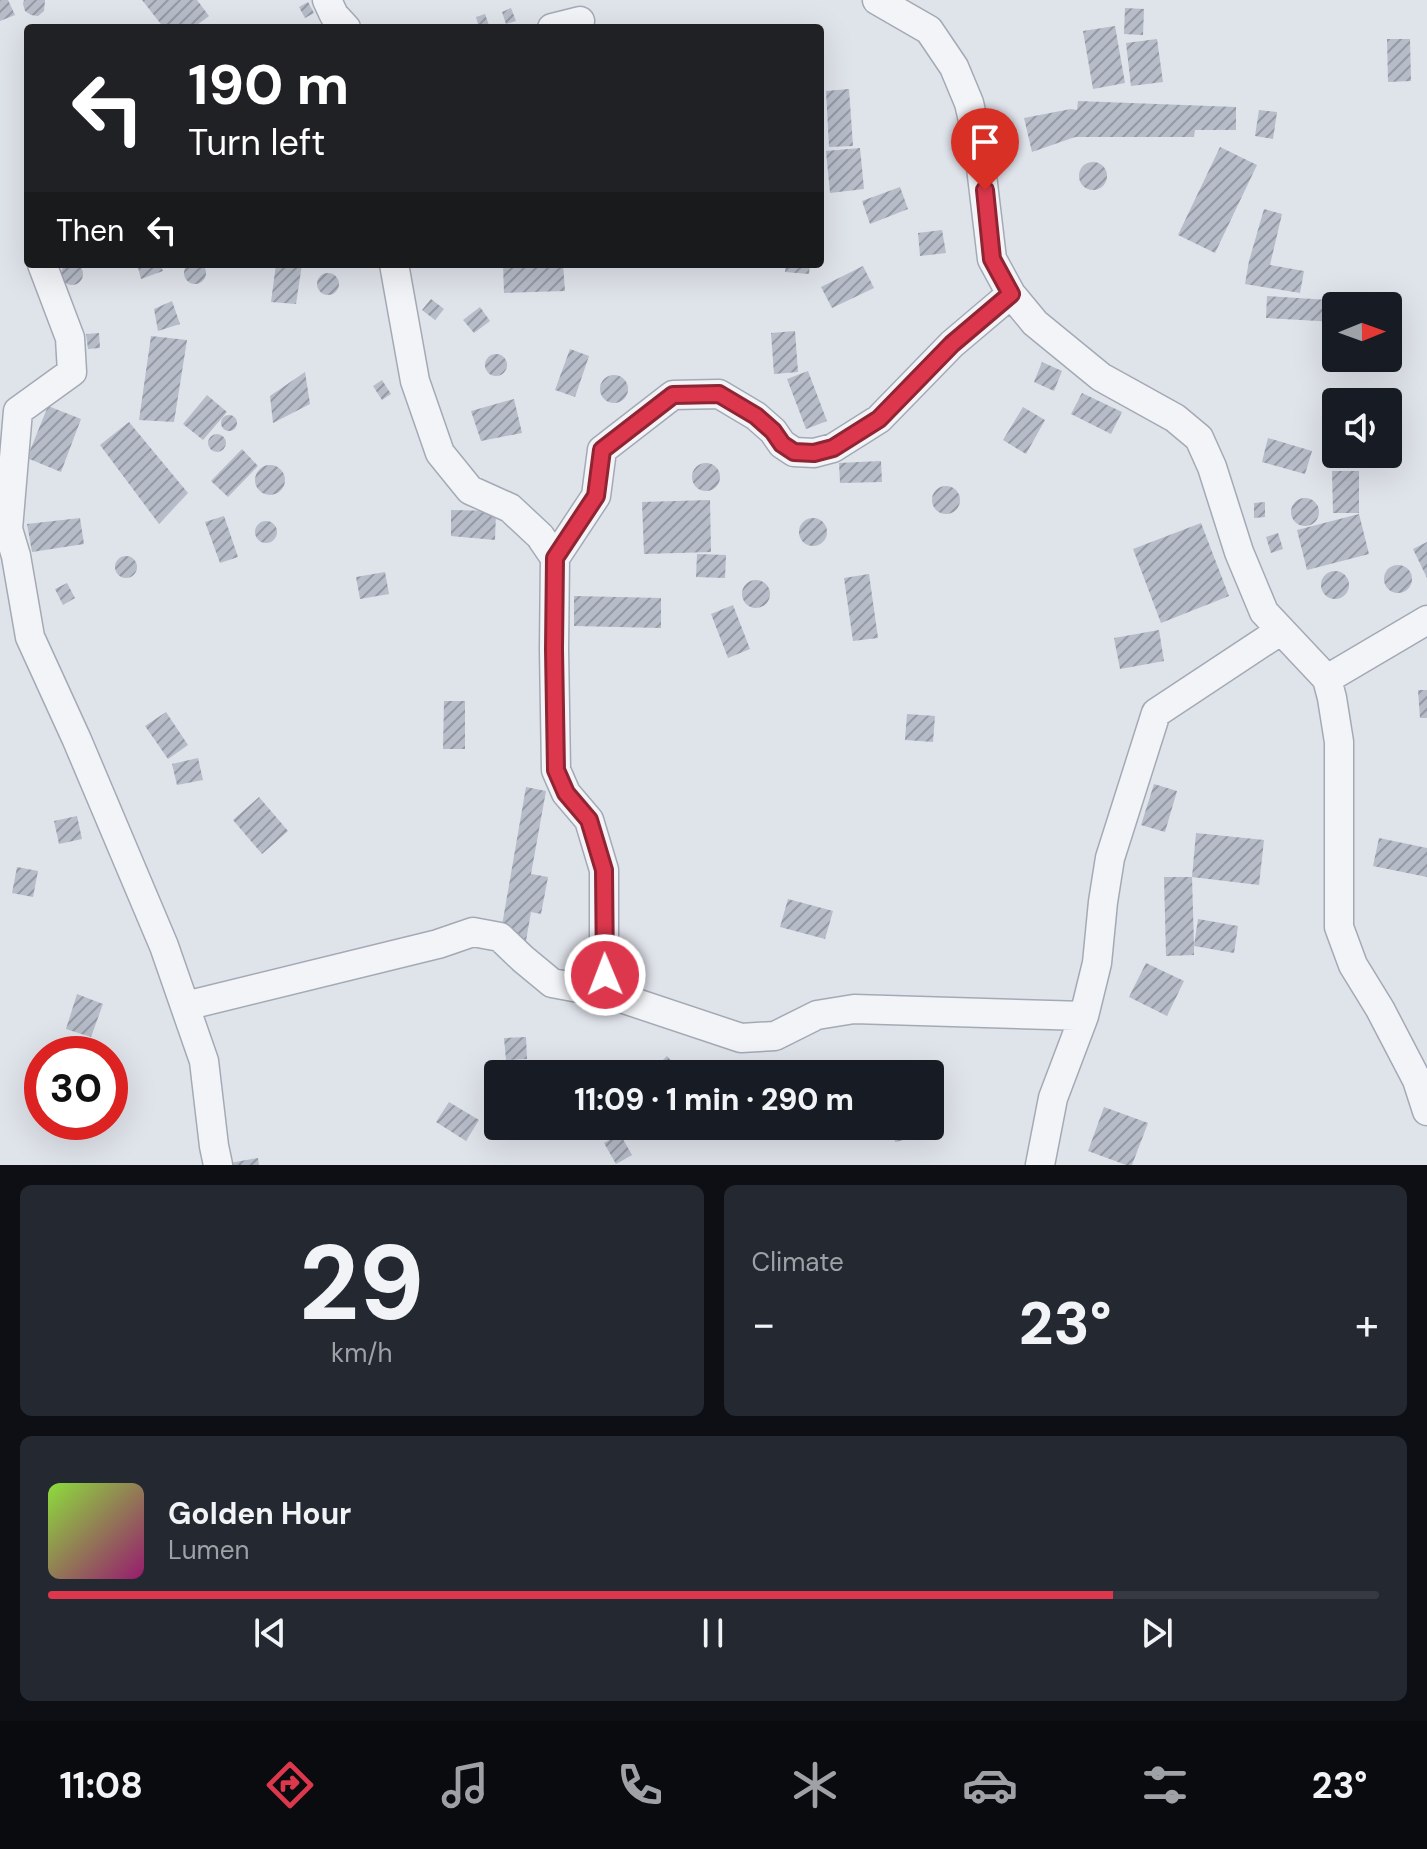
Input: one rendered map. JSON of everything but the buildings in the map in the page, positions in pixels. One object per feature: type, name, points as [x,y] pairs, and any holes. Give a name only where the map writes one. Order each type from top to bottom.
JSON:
[{"type":"street","points":[[327,0],[342,24]]},
{"type":"street","points":[[877,0],[929,30],[954,67],[969,103],[978,142],[992,259],[1011,294],[1035,323],[1101,377],[1175,418],[1199,438],[1264,612],[1327,679],[1339,742],[1339,927],[1353,965],[1417,1080],[1427,1111]]},
{"type":"street","points":[[568,24],[580,21]]},
{"type":"street","points":[[44,268],[70,338],[72,372],[18,411],[4,526],[16,556],[30,637],[164,946],[204,1061],[218,1165]]},
{"type":"street","points":[[395,268],[415,381],[440,453],[470,490],[510,508],[540,536],[555,558]]},
{"type":"street","points":[[606,993],[604,870],[589,820],[566,793],[556,770],[554,649],[555,558],[596,496],[602,450],[673,395],[719,394],[756,416],[782,444],[794,452],[814,453],[833,448],[879,419],[952,344],[1011,294]]},
{"type":"street","points":[[1327,679],[1427,620]]},
{"type":"street","points":[[1040,1165],[1053,1098],[1084,1016],[1097,963],[1110,858],[1156,713],[1280,631]]},
{"type":"street","points":[[185,1006],[438,944],[473,932],[500,937],[552,983],[606,993],[741,1038],[775,1036],[817,1015],[854,1009],[1084,1016]]},
{"type":"route","points":[[605,975],[604,870],[589,820],[566,793],[556,770],[554,649],[555,558],[596,496],[602,450],[673,395],[719,394],[756,416],[782,444],[794,452],[814,453],[833,448],[879,419],[952,344],[1011,294],[992,259],[985,190]]}]
